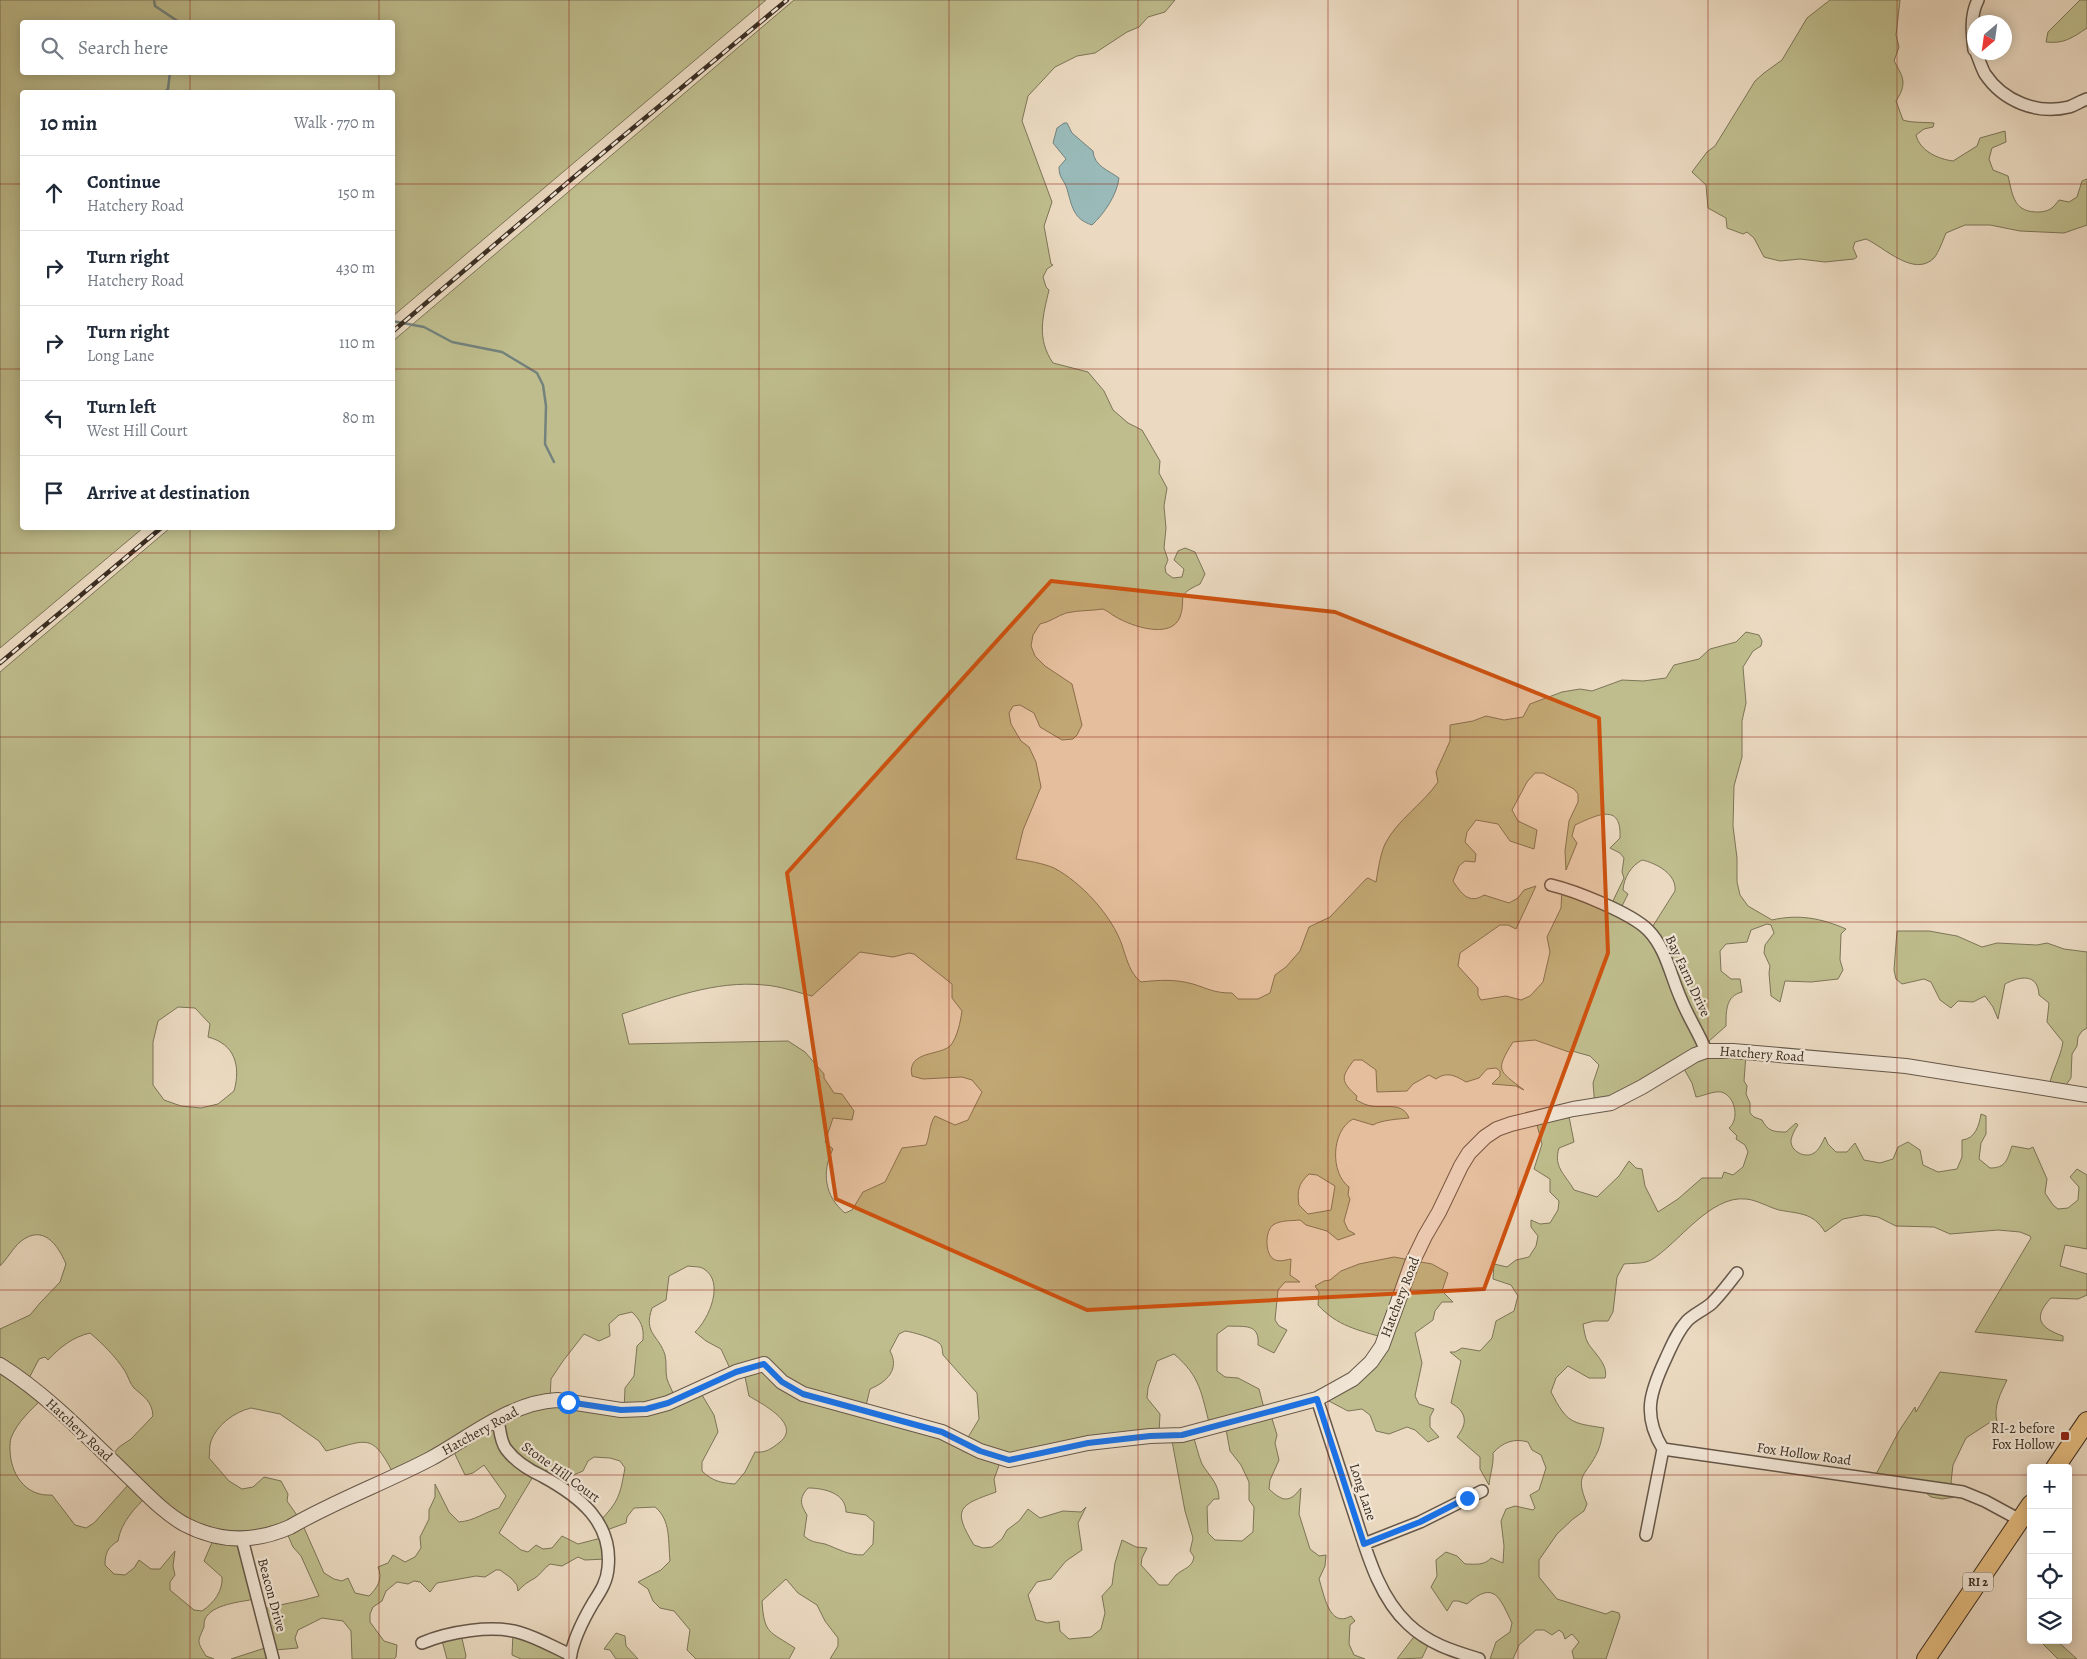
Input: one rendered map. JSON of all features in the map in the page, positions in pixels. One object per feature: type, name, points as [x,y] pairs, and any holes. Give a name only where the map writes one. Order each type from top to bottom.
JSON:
[{"type":"main road","points":[[2059,1464],[2087,1421]]},
{"type":"main road","name":"RI 2","points":[[1926,1659],[2028,1509]]},
{"type":"street","points":[[1974,15],[1978,0]]},
{"type":"street","points":[[1979,60],[1985,73],[1998,89],[2028,107],[2047,109],[2070,107],[2087,99]]},
{"type":"street","name":"Bay Farm Drive","points":[[1551,885],[1571,890],[1606,906],[1641,924],[1650,932],[1660,947],[1681,1001],[1706,1051]]},
{"type":"street","name":"Hatchery Road","points":[[0,1365],[30,1384],[173,1516],[203,1532],[222,1538],[242,1539],[268,1535],[290,1527],[429,1459],[523,1408],[548,1401],[621,1410],[646,1409],[668,1403],[736,1372],[764,1364],[782,1382],[803,1394],[942,1432],[980,1451],[1009,1460],[1088,1443],[1150,1436],[1182,1435],[1317,1399],[1353,1379],[1371,1362],[1382,1346],[1412,1264],[1425,1236],[1461,1166],[1469,1153],[1485,1137],[1497,1129],[1511,1124],[1573,1109],[1611,1103],[1642,1087],[1679,1063],[1706,1051],[1733,1051],[1906,1066],[2087,1095]]},
{"type":"street","points":[[1646,1535],[1663,1449],[1655,1437],[1650,1418],[1650,1399],[1656,1380],[1676,1336],[1687,1320],[1711,1304],[1737,1273]]},
{"type":"street","name":"Long Lane","points":[[1317,1399],[1364,1544],[1382,1588],[1402,1618],[1410,1626],[1443,1648],[1479,1659]]},
{"type":"street","name":"Stone Hill Court","points":[[498,1420],[502,1439],[509,1452],[522,1464],[586,1507],[594,1515],[605,1535],[609,1558],[606,1580],[578,1633],[571,1657]]},
{"type":"street","name":"Fox Hollow Road","points":[[1663,1449],[1963,1492],[1985,1501],[2020,1520]]},
{"type":"street","points":[[1364,1544],[1420,1522],[1482,1491]]},
{"type":"street","name":"Beacon Drive","points":[[242,1539],[273,1659]]},
{"type":"street","points":[[422,1643],[441,1635],[464,1631],[505,1631],[525,1634],[571,1657]]},
{"type":"highlighted area","points":[[1051,581],[1335,612],[1599,718],[1608,953],[1484,1289],[1087,1310],[836,1199],[787,873]]},
{"type":"shaded area","points":[[0,0],[766,0],[395,314],[395,90],[20,90],[20,530],[141,530],[0,648]]},
{"type":"shaded area","points":[[794,0],[1175,0],[1165,12],[1148,17],[1139,27],[1127,32],[1095,53],[1077,56],[1055,67],[1028,96],[1022,121],[1052,202],[1044,226],[1051,264],[1053,265],[1047,269],[1043,277],[1049,290],[1042,327],[1044,345],[1053,363],[1088,372],[1104,391],[1113,410],[1128,423],[1142,430],[1160,461],[1159,473],[1167,488],[1164,506],[1166,528],[1164,548],[1168,560],[1165,567],[1166,573],[1173,578],[1182,577],[1184,569],[1174,560],[1178,551],[1185,548],[1195,552],[1205,574],[1200,584],[1184,594],[1180,617],[1175,624],[1168,628],[1150,629],[1140,627],[1123,621],[1103,609],[1066,613],[1040,624],[1033,635],[1031,646],[1035,656],[1045,666],[1072,684],[1082,725],[1073,739],[1062,740],[1040,727],[1034,713],[1020,705],[1013,706],[1009,713],[1011,724],[1021,741],[1029,747],[1036,762],[1041,787],[1023,830],[1016,859],[1040,863],[1054,868],[1085,891],[1111,923],[1122,945],[1131,970],[1141,982],[1180,981],[1216,991],[1232,993],[1238,999],[1258,999],[1270,993],[1275,975],[1286,967],[1300,951],[1309,927],[1330,917],[1366,879],[1368,878],[1376,882],[1379,863],[1390,835],[1438,782],[1436,772],[1450,741],[1450,725],[1473,721],[1486,716],[1504,720],[1523,717],[1530,704],[1562,692],[1580,689],[1592,691],[1622,680],[1643,681],[1666,678],[1674,665],[1699,659],[1710,649],[1736,642],[1746,632],[1759,635],[1762,641],[1761,646],[1753,651],[1743,667],[1746,703],[1742,721],[1742,757],[1734,786],[1733,826],[1737,858],[1737,882],[1740,895],[1748,906],[1772,920],[1791,917],[1809,918],[1828,922],[1846,929],[1841,934],[1840,960],[1843,970],[1838,979],[1811,982],[1785,981],[1780,1002],[1771,996],[1770,966],[1764,953],[1765,945],[1774,933],[1771,925],[1767,924],[1751,930],[1747,942],[1726,944],[1720,951],[1721,971],[1731,979],[1740,979],[1742,992],[1730,1000],[1727,1009],[1726,1026],[1709,1041],[1712,1048],[1746,1054],[1744,1081],[1747,1086],[1746,1094],[1750,1103],[1750,1113],[1762,1120],[1766,1127],[1774,1131],[1786,1132],[1796,1123],[1798,1125],[1792,1136],[1791,1144],[1795,1151],[1799,1153],[1810,1155],[1816,1152],[1825,1137],[1828,1144],[1836,1152],[1847,1152],[1855,1143],[1864,1160],[1880,1163],[1893,1159],[1898,1147],[1908,1142],[1920,1150],[1923,1165],[1938,1172],[1957,1169],[1962,1157],[1962,1140],[1973,1134],[1978,1127],[1981,1114],[1986,1116],[1986,1134],[1981,1143],[1979,1159],[1990,1168],[1995,1168],[2003,1165],[2012,1146],[2029,1149],[2033,1147],[2047,1179],[2045,1193],[2058,1209],[2068,1208],[2078,1200],[2079,1187],[2070,1177],[2077,1169],[2087,1175],[2087,1249],[2065,1245],[2060,1266],[2087,1274],[2087,1295],[2078,1299],[2051,1298],[2045,1305],[2040,1317],[2041,1322],[2049,1330],[2063,1336],[2063,1341],[1975,1332],[2031,1238],[2030,1236],[2020,1232],[1998,1230],[1950,1234],[1934,1227],[1896,1226],[1878,1217],[1864,1215],[1843,1219],[1825,1232],[1810,1217],[1779,1210],[1746,1199],[1733,1200],[1707,1212],[1651,1260],[1641,1263],[1624,1264],[1617,1277],[1613,1312],[1608,1321],[1594,1321],[1583,1324],[1587,1341],[1605,1368],[1605,1378],[1589,1378],[1568,1366],[1556,1378],[1551,1392],[1561,1410],[1571,1420],[1584,1425],[1604,1428],[1598,1451],[1582,1480],[1583,1494],[1587,1504],[1584,1511],[1557,1534],[1539,1560],[1539,1577],[1557,1599],[1606,1614],[1612,1611],[1619,1613],[1620,1617],[1606,1659],[1574,1659],[1572,1651],[1579,1642],[1572,1634],[1565,1639],[1563,1633],[1559,1630],[1552,1635],[1544,1630],[1536,1630],[1519,1645],[1513,1659],[1490,1659],[1496,1642],[1510,1632],[1512,1623],[1504,1606],[1496,1595],[1484,1593],[1467,1604],[1453,1601],[1447,1611],[1431,1587],[1437,1576],[1436,1560],[1446,1552],[1457,1556],[1465,1564],[1482,1563],[1491,1558],[1503,1563],[1504,1546],[1501,1521],[1506,1509],[1515,1506],[1533,1510],[1535,1508],[1530,1495],[1539,1490],[1546,1468],[1541,1455],[1532,1450],[1528,1442],[1518,1440],[1509,1442],[1493,1453],[1489,1485],[1480,1469],[1480,1457],[1457,1437],[1463,1427],[1464,1418],[1460,1410],[1451,1403],[1461,1361],[1450,1352],[1455,1352],[1462,1348],[1480,1351],[1492,1338],[1496,1321],[1514,1311],[1518,1296],[1511,1285],[1493,1279],[1494,1264],[1507,1267],[1516,1260],[1529,1257],[1536,1246],[1538,1236],[1531,1227],[1531,1220],[1540,1224],[1550,1223],[1558,1210],[1559,1201],[1550,1192],[1550,1179],[1534,1169],[1542,1144],[1536,1121],[1568,1112],[1574,1142],[1559,1148],[1558,1160],[1561,1170],[1574,1190],[1597,1197],[1619,1176],[1629,1161],[1636,1168],[1642,1169],[1645,1186],[1658,1212],[1678,1199],[1702,1178],[1722,1178],[1724,1172],[1733,1175],[1743,1167],[1748,1152],[1745,1145],[1736,1139],[1737,1136],[1729,1128],[1734,1120],[1735,1110],[1728,1096],[1721,1092],[1714,1092],[1696,1097],[1692,1083],[1680,1062],[1595,1107],[1593,1083],[1599,1065],[1590,1056],[1572,1051],[1569,1052],[1535,1040],[1513,1042],[1503,1059],[1502,1069],[1504,1074],[1524,1090],[1516,1086],[1492,1084],[1500,1076],[1500,1071],[1496,1068],[1487,1069],[1479,1078],[1466,1082],[1451,1075],[1444,1075],[1436,1079],[1429,1075],[1413,1084],[1407,1091],[1377,1092],[1376,1070],[1362,1060],[1354,1060],[1344,1079],[1357,1096],[1356,1100],[1366,1105],[1397,1107],[1406,1112],[1409,1118],[1385,1121],[1373,1125],[1353,1119],[1346,1125],[1340,1133],[1337,1142],[1336,1162],[1343,1181],[1349,1187],[1348,1195],[1350,1199],[1344,1221],[1348,1230],[1355,1234],[1338,1240],[1327,1231],[1306,1225],[1300,1220],[1282,1221],[1273,1225],[1267,1236],[1268,1251],[1272,1258],[1277,1260],[1291,1259],[1290,1275],[1300,1282],[1285,1282],[1278,1290],[1275,1320],[1279,1326],[1287,1330],[1274,1353],[1258,1345],[1258,1338],[1254,1330],[1245,1327],[1228,1326],[1217,1334],[1217,1371],[1225,1377],[1238,1378],[1259,1389],[1265,1412],[1270,1412],[1277,1435],[1275,1443],[1279,1460],[1270,1480],[1269,1489],[1282,1498],[1289,1499],[1301,1488],[1299,1514],[1310,1549],[1319,1556],[1326,1555],[1325,1566],[1319,1579],[1326,1601],[1337,1618],[1344,1619],[1351,1616],[1355,1621],[1350,1625],[1349,1644],[1354,1655],[1365,1659],[830,1659],[838,1646],[838,1638],[825,1621],[817,1605],[798,1593],[786,1579],[762,1601],[766,1626],[774,1634],[795,1648],[789,1659],[696,1659],[687,1650],[690,1630],[674,1611],[660,1608],[653,1601],[648,1589],[638,1582],[661,1570],[670,1561],[668,1531],[664,1518],[655,1507],[634,1508],[627,1517],[626,1523],[604,1531],[600,1521],[618,1497],[625,1468],[620,1461],[594,1457],[588,1461],[583,1471],[569,1477],[560,1488],[534,1475],[499,1533],[521,1550],[528,1552],[536,1545],[543,1549],[552,1548],[562,1536],[578,1544],[605,1537],[606,1559],[585,1560],[578,1557],[562,1566],[550,1564],[537,1577],[518,1591],[517,1585],[511,1578],[500,1570],[496,1570],[485,1577],[476,1576],[437,1583],[430,1592],[420,1582],[414,1581],[408,1584],[397,1582],[386,1591],[382,1601],[373,1607],[370,1614],[370,1622],[384,1641],[397,1645],[396,1657],[394,1659],[352,1659],[351,1631],[343,1621],[322,1618],[298,1630],[295,1638],[298,1648],[275,1650],[273,1659],[231,1659],[268,1647],[260,1610],[319,1596],[301,1556],[293,1547],[286,1531],[243,1541],[255,1599],[220,1607],[205,1619],[199,1642],[206,1656],[214,1659],[0,1659],[0,1374],[3,1369],[0,1366],[0,1329],[30,1315],[60,1282],[66,1264],[59,1250],[49,1239],[36,1235],[20,1242],[0,1266],[0,672],[168,530],[395,530],[395,339]],"holes":[[[1535,773],[1543,773],[1574,789],[1578,794],[1578,802],[1569,821],[1565,851],[1566,870],[1577,843],[1572,836],[1575,825],[1606,814],[1612,815],[1617,819],[1619,826],[1620,838],[1610,848],[1620,853],[1624,858],[1622,872],[1624,878],[1611,905],[1562,887],[1561,908],[1547,937],[1550,952],[1543,982],[1530,996],[1521,1000],[1506,996],[1481,1000],[1478,995],[1478,988],[1458,966],[1460,953],[1500,925],[1508,925],[1516,929],[1536,886],[1524,890],[1518,898],[1509,903],[1484,895],[1479,898],[1470,898],[1462,893],[1453,881],[1459,866],[1465,861],[1475,862],[1476,854],[1465,842],[1467,832],[1476,820],[1498,824],[1510,841],[1534,849],[1537,830],[1518,821],[1512,810],[1527,782]],[[1642,860],[1648,861],[1664,870],[1673,879],[1675,885],[1675,891],[1651,929],[1620,910],[1628,894],[1623,890],[1625,881],[1631,869]],[[860,952],[893,957],[909,953],[914,954],[952,984],[952,998],[962,1011],[957,1033],[951,1045],[919,1058],[914,1062],[912,1076],[923,1079],[962,1077],[972,1080],[982,1092],[968,1120],[955,1125],[935,1116],[926,1145],[902,1148],[885,1182],[863,1192],[852,1210],[845,1213],[838,1207],[829,1192],[826,1175],[829,1158],[833,1149],[825,1142],[833,1118],[852,1120],[854,1111],[842,1094],[834,1093],[824,1078],[824,1074],[805,1052],[788,1041],[629,1044],[622,1014],[692,992],[727,985],[770,986],[812,996]],[[178,1007],[195,1008],[210,1024],[208,1037],[224,1045],[234,1057],[237,1073],[234,1091],[218,1104],[201,1108],[181,1106],[164,1100],[153,1085],[153,1042],[158,1021]],[[1309,1174],[1317,1175],[1335,1186],[1331,1210],[1308,1214],[1299,1205],[1298,1192]],[[688,1266],[702,1268],[710,1275],[713,1282],[713,1300],[710,1310],[695,1332],[706,1341],[721,1349],[732,1373],[744,1372],[749,1396],[778,1415],[786,1428],[786,1435],[771,1449],[755,1452],[745,1472],[735,1484],[717,1481],[702,1471],[702,1462],[718,1432],[714,1415],[699,1390],[675,1398],[666,1376],[665,1355],[649,1324],[652,1308],[666,1300],[669,1276]],[[632,1312],[640,1321],[643,1331],[643,1340],[637,1346],[634,1376],[625,1388],[624,1410],[550,1401],[551,1379],[563,1361],[584,1334],[599,1341],[610,1336],[609,1324],[619,1315]],[[905,1331],[928,1337],[940,1344],[943,1355],[977,1393],[979,1419],[964,1444],[865,1410],[870,1389],[882,1383],[893,1369],[893,1358],[890,1351],[899,1334]],[[90,1333],[113,1355],[133,1386],[149,1403],[153,1416],[131,1439],[119,1447],[109,1459],[129,1484],[94,1523],[86,1528],[75,1525],[52,1495],[42,1495],[34,1492],[21,1482],[13,1467],[10,1449],[11,1438],[17,1427],[43,1398],[27,1382],[39,1359],[45,1357],[48,1360],[72,1340]],[[1174,1354],[1190,1370],[1199,1386],[1210,1426],[1225,1424],[1230,1451],[1241,1465],[1249,1482],[1249,1500],[1254,1507],[1253,1532],[1242,1541],[1215,1540],[1208,1533],[1207,1507],[1214,1499],[1219,1499],[1219,1493],[1202,1464],[1192,1433],[1172,1441],[1185,1511],[1193,1538],[1190,1551],[1194,1557],[1193,1561],[1190,1566],[1176,1575],[1168,1585],[1159,1585],[1141,1565],[1147,1548],[1136,1547],[1122,1540],[1115,1563],[1112,1585],[1102,1596],[1105,1613],[1101,1629],[1091,1637],[1069,1639],[1060,1631],[1059,1621],[1047,1623],[1036,1620],[1028,1595],[1037,1582],[1051,1579],[1066,1561],[1082,1550],[1078,1523],[1086,1507],[1081,1512],[1063,1511],[1040,1518],[1028,1509],[1019,1521],[1007,1530],[1002,1539],[992,1547],[983,1548],[974,1545],[967,1533],[961,1515],[967,1505],[996,1492],[994,1479],[1001,1460],[1159,1433],[1160,1414],[1147,1398],[1148,1388],[1157,1361]],[[251,1408],[280,1414],[319,1441],[326,1451],[360,1442],[368,1443],[380,1452],[394,1475],[452,1448],[465,1475],[473,1473],[484,1465],[506,1496],[499,1508],[470,1520],[459,1522],[449,1512],[435,1484],[435,1497],[429,1510],[429,1519],[420,1537],[421,1548],[415,1557],[405,1562],[393,1555],[388,1563],[378,1567],[379,1583],[369,1596],[355,1593],[348,1578],[342,1581],[324,1573],[301,1521],[287,1501],[288,1494],[281,1481],[264,1477],[253,1487],[242,1489],[229,1481],[209,1458],[210,1443],[217,1430],[232,1416]],[[808,1488],[821,1489],[838,1496],[842,1500],[846,1512],[866,1515],[874,1522],[873,1544],[863,1555],[857,1555],[809,1540],[804,1536],[807,1515],[801,1501]],[[147,1496],[214,1538],[204,1561],[222,1577],[222,1582],[217,1596],[202,1611],[194,1610],[170,1590],[170,1582],[175,1575],[173,1566],[175,1551],[160,1569],[151,1569],[139,1560],[134,1568],[125,1575],[114,1574],[105,1565],[108,1551],[118,1541],[125,1522]]]},
{"type":"shaded area","points":[[1830,0],[1900,0],[1896,35],[1899,47],[1894,61],[1902,77],[1903,85],[1896,101],[1903,120],[1934,123],[1933,127],[1924,129],[1916,135],[1921,146],[1936,156],[1953,161],[1977,146],[1980,138],[2005,131],[2006,142],[1992,148],[1989,159],[1993,170],[2008,176],[2013,197],[2020,207],[2031,212],[2040,212],[2051,209],[2059,200],[2069,202],[2077,197],[2082,181],[2087,179],[2087,225],[2064,233],[2020,231],[1990,225],[1965,225],[1946,233],[1934,258],[1926,263],[1917,265],[1899,259],[1866,239],[1855,242],[1853,248],[1857,257],[1854,259],[1825,262],[1800,259],[1780,261],[1764,257],[1754,238],[1747,232],[1743,234],[1727,228],[1726,218],[1708,208],[1706,185],[1692,172],[1707,152],[1715,146],[1755,81],[1782,60],[1807,18]]},
{"type":"shaded area","points":[[2080,0],[2087,0],[2087,28],[2068,40],[2046,42],[2048,32]]},
{"type":"shaded area","points":[[1897,931],[1929,931],[1957,936],[1982,947],[1997,943],[2037,945],[2047,943],[2064,949],[2087,952],[2087,1028],[2078,1037],[2077,1046],[2072,1054],[2071,1078],[2061,1092],[2049,1087],[2063,1042],[2047,1022],[2049,1003],[2039,995],[2038,988],[2032,980],[2022,978],[2005,984],[1998,1019],[1993,1007],[1985,996],[1973,1002],[1958,1001],[1951,1008],[1940,1000],[1931,982],[1924,979],[1902,984],[1896,979],[1894,970]]},
{"type":"shaded area","points":[[1394,1257],[1432,1264],[1448,1273],[1442,1291],[1453,1302],[1442,1302],[1435,1311],[1433,1320],[1415,1333],[1422,1363],[1415,1396],[1419,1404],[1434,1409],[1430,1417],[1430,1427],[1439,1437],[1428,1442],[1415,1430],[1407,1427],[1389,1434],[1376,1431],[1370,1415],[1362,1409],[1348,1411],[1325,1399],[1341,1388],[1385,1338],[1340,1323],[1333,1318],[1318,1305],[1319,1292],[1315,1286],[1330,1280],[1341,1271],[1359,1264]]},
{"type":"shaded area","points":[[1940,1372],[2007,1380],[1997,1405],[1997,1422],[1992,1421],[1966,1438],[1953,1465],[1951,1482],[1961,1496],[1942,1499],[1931,1497],[1915,1484],[1874,1478],[1899,1431],[1915,1407],[1916,1412]]},
{"type":"shaded area","points":[[513,1633],[571,1659],[521,1659],[512,1655]]},
{"type":"shaded area","points":[[616,1633],[625,1636],[626,1646],[638,1659],[616,1659],[610,1650],[604,1649]]},
{"type":"shaded area","points":[[461,1634],[465,1659],[447,1659],[441,1637]]},
{"type":"shaded area","points":[[1416,1634],[1430,1641],[1422,1658],[1397,1659]]},
{"type":"shaded area","points":[[2043,1644],[2060,1644],[2077,1659],[2058,1659]]},
{"type":"water","points":[[1067,123],[1072,133],[1093,151],[1099,164],[1119,178],[1116,191],[1109,204],[1092,225],[1081,219],[1074,211],[1060,174],[1059,167],[1066,159],[1053,143],[1057,128]]},
{"type":"waterway","points":[[154,0],[155,6],[176,20]]},
{"type":"waterway","points":[[167,90],[170,75]]},
{"type":"waterway","points":[[395,322],[424,327],[452,342],[502,352],[537,373],[543,385],[546,406],[545,444],[554,462]]},
{"type":"railway","points":[[395,329],[574,177],[787,0]]},
{"type":"railway","points":[[0,663],[159,530]]},
{"type":"place","name":"RI-2 before Fox Hollow","points":[[2065,1436]]},
{"type":"route","points":[[568,1402],[621,1410],[646,1409],[668,1403],[736,1372],[764,1364],[782,1382],[803,1394],[911,1422],[942,1432],[980,1451],[1009,1460],[1032,1457],[1049,1450],[1088,1443],[1150,1436],[1182,1435],[1317,1399],[1364,1544],[1420,1522],[1467,1498]]}]
